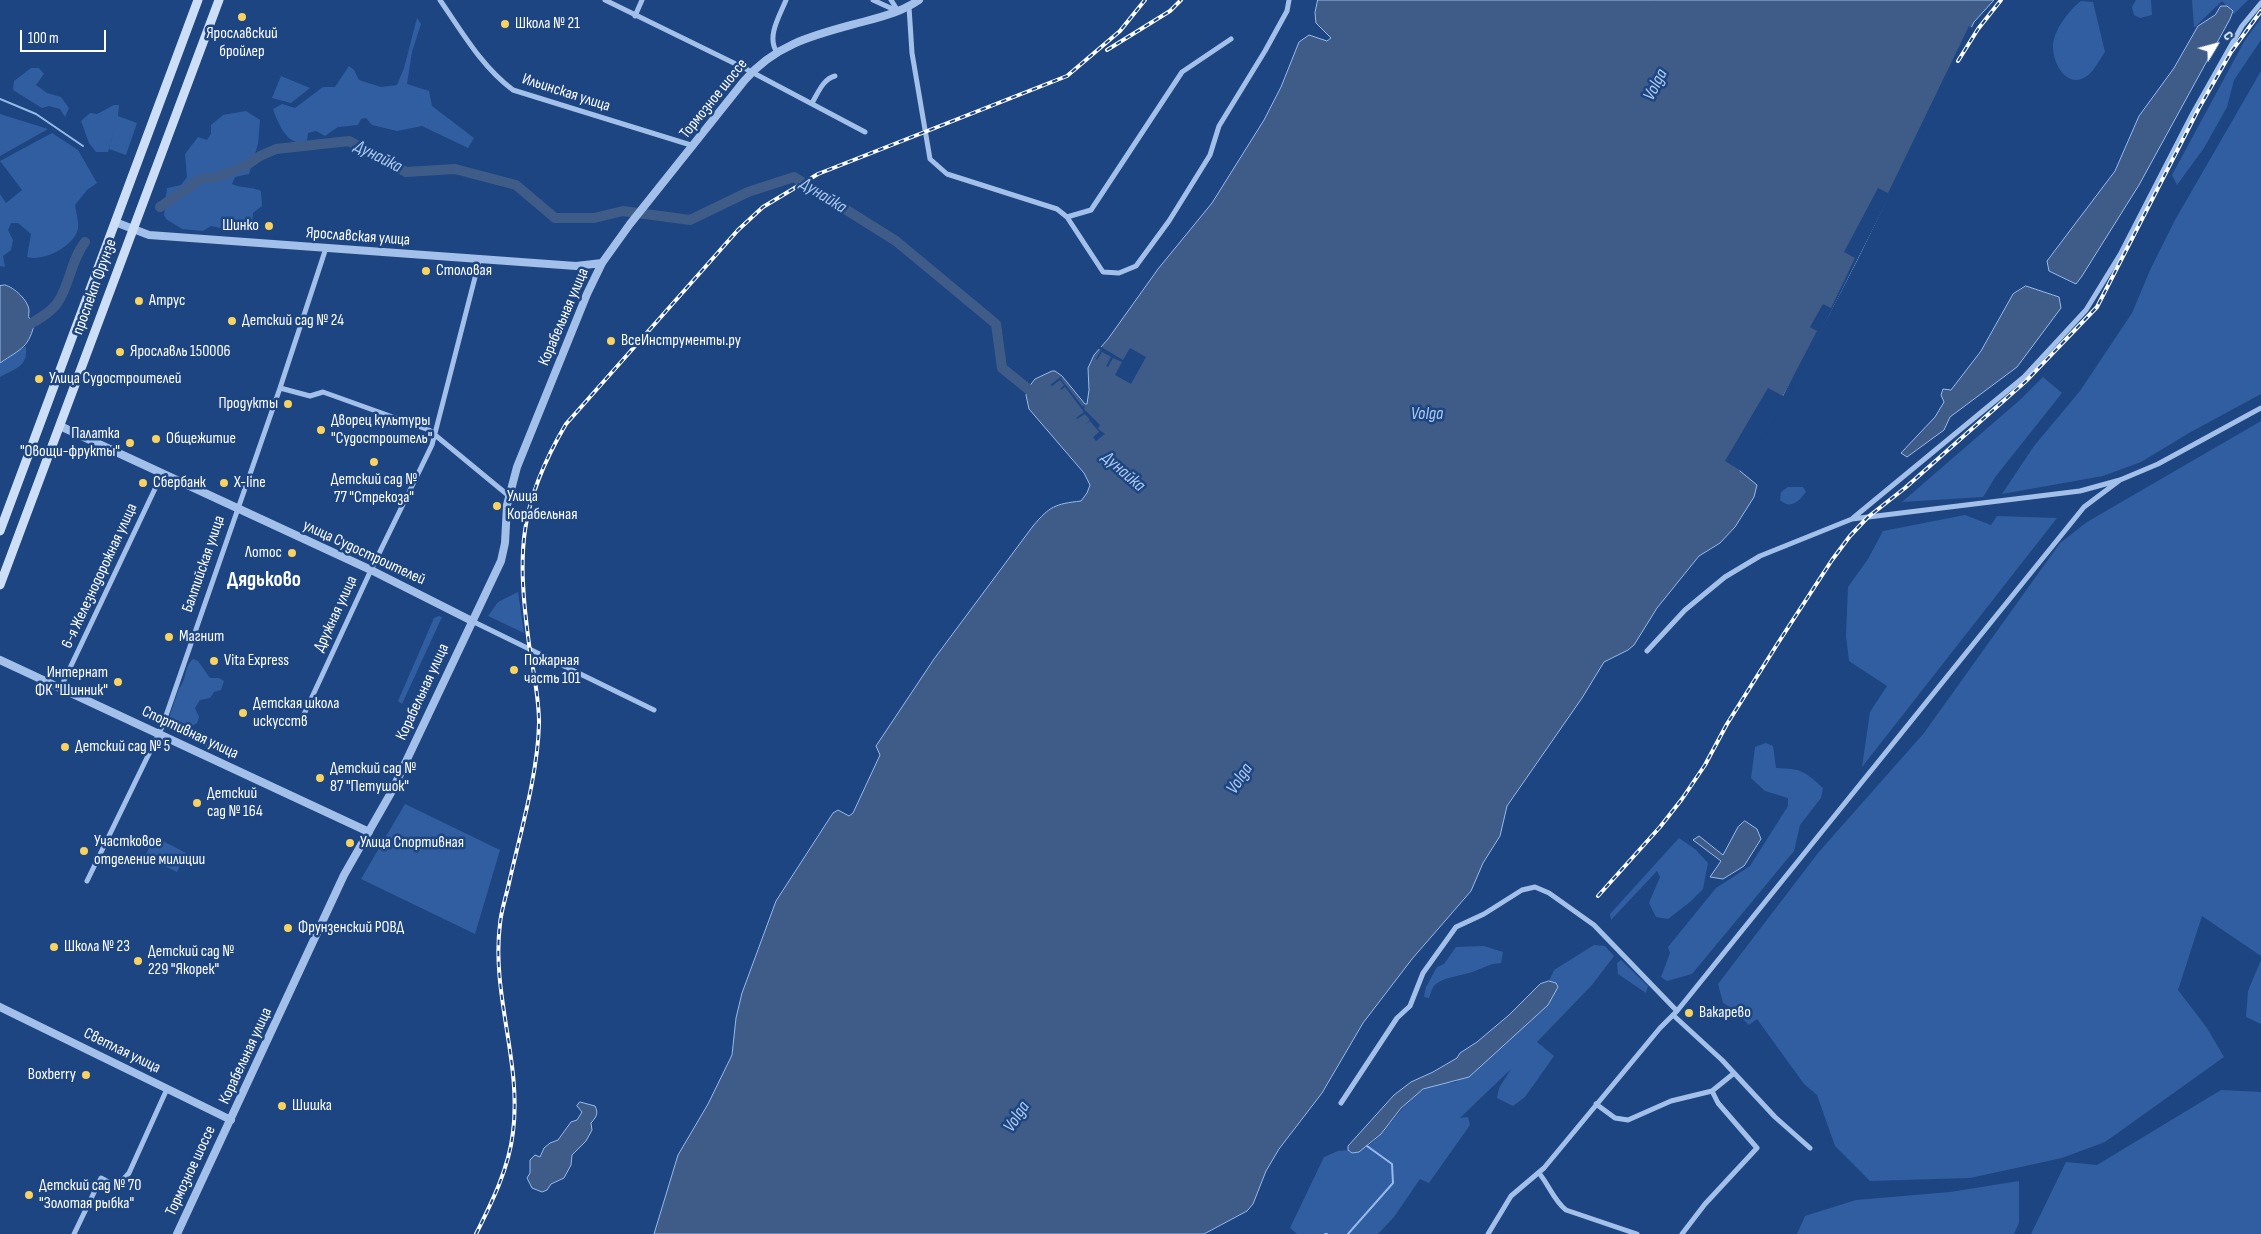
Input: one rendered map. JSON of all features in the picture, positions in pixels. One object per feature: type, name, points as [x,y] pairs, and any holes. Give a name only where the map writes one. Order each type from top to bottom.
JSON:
[{"type":"main road","name":"проспект Фрунзе","points":[[0,531],[2,519],[198,0]]},
{"type":"main road","name":"проспект Фрунзе","points":[[0,585],[220,0]]},
{"type":"street","name":"Ильинская улица","points":[[440,0],[478,56],[497,78],[514,90],[694,146]]},
{"type":"street","points":[[605,0],[752,72],[865,132]]},
{"type":"street","points":[[635,16],[642,0]]},
{"type":"street","points":[[777,52],[773,47],[773,33],[786,0]]},
{"type":"street","points":[[873,0],[898,12]]},
{"type":"street","points":[[891,0],[898,12]]},
{"type":"street","name":"Тормозное шоссе","points":[[602,263],[630,224],[752,72],[777,52],[798,42],[898,12],[919,0]]},
{"type":"street","points":[[909,7],[912,53],[930,159],[948,174],[1057,209],[1066,217],[1103,272],[1119,273],[1136,266],[1169,221],[1210,155],[1219,126],[1287,11],[1289,0]]},
{"type":"street","points":[[1852,520],[2024,377],[2086,310],[2121,253],[2193,113],[2242,26],[2261,3]]},
{"type":"street","points":[[1066,217],[1091,210],[1182,72],[1231,40]]},
{"type":"street","points":[[812,103],[823,84],[835,76]]},
{"type":"street","name":"Ярославская улица","points":[[115,222],[149,235],[576,266],[602,263]]},
{"type":"street","name":"Балтийская улица","points":[[87,881],[158,733],[280,388],[326,248]]},
{"type":"street","name":"Дружная улица","points":[[299,725],[435,434],[480,258]]},
{"type":"street","name":"Корабельная улица","points":[[231,1120],[344,875],[392,791],[504,553],[509,496],[528,440],[587,294],[602,263]]},
{"type":"street","points":[[280,388],[310,396],[323,392],[429,430],[509,496]]},
{"type":"street","points":[[1647,651],[1685,610],[1725,577],[1760,556],[1852,520],[2080,491],[2120,480],[2158,464],[2261,408]]},
{"type":"street","name":"улица Судостроителей","points":[[60,426],[370,570],[654,710]]},
{"type":"street","name":"6-я Железнодорожная улица","points":[[60,689],[162,474]]},
{"type":"street","points":[[1488,1234],[1511,1196],[1539,1173],[1660,1028],[1675,1013],[2084,506],[2120,480]]},
{"type":"street","name":"Спортивная улица","points":[[0,660],[369,832]]},
{"type":"street","points":[[1341,1103],[1397,1018],[1410,1006],[1423,972],[1456,927],[1484,914],[1522,890],[1535,887],[1549,893],[1594,925],[1675,1013],[1722,1060],[1733,1074],[1775,1117],[1810,1148]]},
{"type":"street","name":"Светлая улица","points":[[0,1007],[231,1120]]},
{"type":"street","points":[[1596,1104],[1615,1118],[1628,1120],[1671,1101],[1712,1091],[1733,1074]]},
{"type":"street","points":[[74,1234],[101,1178],[112,1184],[118,1184],[128,1173],[167,1089]]},
{"type":"street","points":[[1682,1234],[1705,1204],[1757,1148],[1718,1103],[1712,1091]]},
{"type":"street","name":"Тормозное шоссе","points":[[177,1234],[231,1120]]},
{"type":"street","points":[[1539,1173],[1548,1184],[1557,1204],[1566,1210],[1637,1234]]},
{"type":"shaded area","points":[[2136,0],[2151,0],[2152,15],[2140,18],[2134,15],[2132,7]]},
{"type":"shaded area","points":[[2192,0],[2248,0],[2234,14],[2222,1],[2194,28]]},
{"type":"shaded area","points":[[2081,1],[2093,2],[2105,52],[2090,74],[2073,80],[2067,77],[2058,66],[2053,52],[2053,45],[2056,33],[2063,21]]},
{"type":"shaded area","points":[[417,18],[421,24],[412,52],[407,84],[429,91],[432,106],[474,138],[468,148],[422,126],[397,131],[372,125],[366,118],[361,119],[358,125],[338,127],[325,136],[316,131],[308,133],[307,141],[294,141],[289,138],[281,127],[273,109],[282,104],[295,108],[323,87],[335,87],[349,66],[354,70],[359,80],[381,87],[397,85],[404,68]]},
{"type":"shaded area","points":[[2261,18],[2261,40],[2234,80],[2227,107],[2204,148],[2177,185],[2172,175],[2245,40]]},
{"type":"shaded area","points":[[31,68],[39,68],[44,74],[36,85],[47,93],[61,97],[69,108],[65,117],[60,109],[49,106],[42,108],[13,90],[14,81]]},
{"type":"shaded area","points":[[2261,71],[2261,394],[2189,433],[2141,462],[2103,476],[2002,494],[2034,446],[2080,391],[2132,313],[2151,268],[2175,220]]},
{"type":"shaded area","points":[[281,76],[310,88],[291,103],[272,98]]},
{"type":"shaded area","points":[[114,105],[119,105],[118,116],[137,123],[126,155],[109,149],[117,120],[108,152],[96,152],[89,143],[81,121],[90,113],[97,114]]},
{"type":"shaded area","points":[[246,111],[260,120],[258,144],[249,174],[235,177],[232,184],[261,191],[262,206],[253,213],[252,227],[242,232],[211,226],[203,231],[182,229],[166,219],[164,215],[167,188],[181,185],[187,177],[185,154],[198,137],[207,140],[211,134],[211,125],[223,115]]},
{"type":"shaded area","points":[[0,114],[48,129],[0,156]]},
{"type":"shaded area","points":[[52,133],[78,150],[97,183],[87,190],[75,205],[78,229],[65,247],[50,255],[34,258],[27,257],[31,234],[18,223],[11,223],[8,230],[13,240],[11,250],[3,256],[5,267],[0,266],[0,194],[6,203],[22,190],[0,161]]},
{"type":"shaded area","points":[[26,346],[23,363],[0,377],[0,363]]},
{"type":"shaded area","points":[[2043,377],[2062,393],[1996,476],[1983,497],[1902,502],[2021,399]]},
{"type":"shaded area","points":[[2261,421],[2261,956],[2202,916],[2178,990],[2207,1028],[2224,1057],[2105,1142],[2062,1158],[1970,1178],[1870,1181],[1835,1146],[1817,1095],[1804,1084],[1757,1019],[1749,1025],[1734,1010],[1723,1003],[1718,984],[1818,853],[1924,733],[2060,543],[2087,522]]},
{"type":"shaded area","points":[[1788,487],[1803,487],[1806,492],[1794,503],[1784,503],[1780,500],[1781,492]]},
{"type":"shaded area","points":[[1965,515],[1991,525],[1997,516],[2057,518],[1862,767],[1870,712],[1887,686],[1849,661],[1846,636],[1848,587],[1868,559],[1883,531]]},
{"type":"shaded area","points":[[518,592],[524,633],[488,616],[498,602]]},
{"type":"shaded area","points":[[442,617],[402,704],[398,701],[434,618]]},
{"type":"shaded area","points":[[193,659],[198,661],[210,678],[219,678],[224,681],[221,690],[214,692],[210,698],[200,700],[195,708],[199,717],[197,723],[192,726],[196,736],[207,742],[208,747],[166,727],[188,665]]},
{"type":"shaded area","points":[[1766,743],[1773,746],[1776,768],[1797,770],[1811,777],[1823,788],[1821,798],[1800,825],[1794,851],[1692,974],[1667,981],[1661,977],[1670,953],[1668,947],[1716,888],[1750,866],[1788,806],[1788,798],[1765,791],[1751,778],[1755,747]]},
{"type":"shaded area","points":[[405,804],[500,850],[475,934],[361,879]]},
{"type":"shaded area","points":[[155,837],[186,853],[177,872],[145,856]]},
{"type":"shaded area","points":[[1679,838],[1695,849],[1708,863],[1703,889],[1668,919],[1656,917],[1649,903],[1660,877],[1657,871],[1611,920],[1610,914]]},
{"type":"shaded area","points":[[1594,945],[1605,946],[1614,956],[1592,985],[1537,1042],[1554,1056],[1525,1097],[1513,1106],[1497,1098],[1499,1088],[1511,1069],[1460,1118],[1468,1117],[1470,1125],[1429,1183],[1420,1179],[1394,1217],[1378,1234],[1297,1234],[1290,1228],[1324,1157],[1338,1151],[1348,1150],[1352,1153],[1362,1149],[1372,1143],[1405,1105],[1423,1090],[1443,1083],[1456,1082],[1556,983],[1549,981],[1554,970]]},
{"type":"shaded area","points":[[1484,946],[1503,952],[1501,963],[1440,981],[1435,985],[1429,998],[1424,997],[1426,987],[1437,967],[1444,964],[1456,947]]},
{"type":"shaded area","points":[[1621,960],[1648,986],[1646,993],[1618,974],[1617,963]]},
{"type":"shaded area","points":[[2261,960],[2261,1024],[2246,1017],[2248,991]]},
{"type":"shaded area","points":[[2221,1090],[2261,1092],[2261,1234],[2031,1234],[2066,1162],[2097,1165]]},
{"type":"shaded area","points":[[2019,1181],[2019,1223],[2014,1234],[1797,1234],[1805,1216],[1856,1200],[1950,1192]]},
{"type":"water","name":"Volga","points":[[1318,0],[1994,0],[1974,22],[1816,339],[1740,471],[1757,485],[1754,497],[1735,527],[1720,543],[1699,556],[1657,608],[1634,645],[1604,662],[1582,698],[1507,806],[1500,836],[1483,863],[1471,891],[1412,959],[1363,1023],[1322,1093],[1279,1149],[1266,1171],[1253,1204],[1247,1211],[1204,1234],[654,1234],[678,1155],[708,1104],[732,1055],[736,1018],[742,993],[776,901],[833,813],[838,810],[849,816],[853,813],[880,755],[876,746],[934,659],[1033,526],[1049,510],[1065,503],[1081,501],[1087,493],[1090,485],[1084,473],[1029,409],[1026,395],[1028,388],[1035,379],[1055,371],[1062,376],[1087,404],[1089,390],[1088,368],[1094,355],[1108,339],[1158,269],[1212,203],[1264,120],[1281,87],[1299,42],[1309,35],[1327,41],[1331,38],[1316,23],[1315,13]]},
{"type":"water","points":[[2221,6],[2227,6],[2233,11],[2230,19],[2139,185],[2082,276],[2076,284],[2049,271],[2047,261],[2115,171],[2139,116],[2174,68],[2198,26],[2215,15]]},
{"type":"water","points":[[5,285],[13,288],[24,299],[27,303],[29,318],[35,321],[30,337],[24,346],[0,363],[0,286]]},
{"type":"water","points":[[2026,286],[2059,297],[2061,308],[2017,367],[1950,417],[1944,430],[1907,457],[1901,453],[1935,417],[1944,402],[1941,395],[1943,389],[1951,390],[1981,351],[2013,294]]},
{"type":"water","points":[[1745,821],[1757,829],[1761,839],[1744,866],[1723,879],[1710,877],[1721,861],[1693,840],[1699,836],[1723,855],[1738,827]]},
{"type":"water","points":[[1549,981],[1556,983],[1558,987],[1548,1005],[1469,1077],[1423,1089],[1401,1108],[1381,1134],[1359,1152],[1352,1153],[1348,1150],[1348,1146],[1394,1095],[1411,1082],[1457,1058],[1460,1053],[1477,1042],[1509,1015],[1540,984]]},
{"type":"water","points":[[580,1102],[595,1106],[597,1111],[596,1117],[591,1123],[592,1130],[586,1141],[572,1155],[571,1165],[564,1178],[551,1184],[547,1190],[542,1192],[532,1188],[527,1178],[530,1173],[530,1160],[535,1155],[540,1157],[544,1148],[558,1140],[571,1122],[577,1120],[582,1112],[577,1106]]},
{"type":"pier","points":[[1969,26],[1973,28],[1949,79],[1782,408],[1741,471],[1725,461],[1768,388],[1783,396],[1817,331],[1810,327],[1823,304],[1831,308],[1855,258],[1844,252],[1878,188],[1888,193]]},
{"type":"pier","points":[[1098,345],[1123,360],[1130,348],[1146,357],[1131,384],[1115,375],[1122,362],[1113,358],[1108,367],[1106,366],[1111,357],[1102,352],[1096,359],[1101,350],[1097,348]]},
{"type":"pier","points":[[1062,376],[1061,379],[1083,407],[1085,404],[1084,409],[1100,425],[1098,429],[1105,434],[1096,441],[1093,437],[1099,432],[1090,421],[1084,425],[1090,420],[1085,414],[1076,418],[1084,412],[1065,387],[1060,389],[1064,385],[1060,380],[1052,386],[1050,385]]},
{"type":"waterway","points":[[0,99],[36,114],[83,146]]},
{"type":"waterway","name":"Дунайка","points":[[160,207],[201,179],[218,177],[247,165],[260,156],[276,149],[349,141],[406,172],[455,169],[516,185],[555,218],[594,218],[623,211],[690,220],[748,192],[794,177],[896,241],[996,324],[1002,368],[1038,397]]},
{"type":"waterway","name":"Дунайка","points":[[24,328],[47,313],[58,302],[80,249],[85,242]]},
{"type":"waterway","points":[[1348,1234],[1393,1183],[1392,1164],[1367,1146]]},
{"type":"railway","points":[[476,1234],[504,1172],[513,1132],[514,1080],[498,950],[501,914],[528,804],[538,743],[538,703],[525,612],[523,556],[525,530],[530,505],[538,480],[550,453],[566,424],[738,230],[763,207],[818,174],[1067,76],[1120,31],[1145,0]]},
{"type":"railway","points":[[1107,50],[1170,11],[1181,0]]},
{"type":"railway","points":[[1958,61],[1978,29],[2001,0]]},
{"type":"railway","points":[[1598,896],[1660,827],[1682,799],[1705,765],[1727,724],[1778,643],[1832,560],[1850,536],[1868,517],[1905,488],[2026,381],[2097,307],[2199,108],[2231,52],[2261,11]]},
{"type":"place","name":"Ярославский бройлер","points":[[242,17]]},
{"type":"place","name":"Школа № 21","points":[[505,24]]},
{"type":"place","name":"Шинко","points":[[269,226]]},
{"type":"place","name":"Столовая","points":[[426,271]]},
{"type":"place","name":"Атрус","points":[[139,301]]},
{"type":"place","name":"Детский сад № 24","points":[[232,321]]},
{"type":"place","name":"ВсеИнструменты.ру","points":[[611,341]]},
{"type":"place","name":"Ярославль 150006","points":[[120,352]]},
{"type":"place","name":"Улица Судостроителей","points":[[39,379]]},
{"type":"place","name":"Продукты","points":[[288,404]]},
{"type":"place","name":"Дворец культуры \"Судостроитель\"","points":[[321,430]]},
{"type":"place","name":"Общежитие","points":[[156,439]]},
{"type":"place","name":"Палатка \"Овощи-фрукты\"","points":[[130,443]]},
{"type":"place","name":"Детский сад № 77 \"Стрекоза\"","points":[[374,462]]},
{"type":"place","name":"Сбербанк","points":[[143,483]]},
{"type":"place","name":"X-line","points":[[224,483]]},
{"type":"place","name":"Улица Корабельная","points":[[497,506]]},
{"type":"place","name":"Лотос","points":[[292,553]]},
{"type":"place","name":"Магнит","points":[[169,637]]},
{"type":"place","name":"Vita Express","points":[[214,661]]},
{"type":"place","name":"Пожарная часть 101","points":[[514,670]]},
{"type":"place","name":"Интернат ФК \"Шинник\"","points":[[118,682]]},
{"type":"place","name":"Детская школа искусств","points":[[243,713]]},
{"type":"place","name":"Детский сад № 5","points":[[65,747]]},
{"type":"place","name":"Детский сад № 87 \"Петушок\"","points":[[320,778]]},
{"type":"place","name":"Детский сад № 164","points":[[197,803]]},
{"type":"place","name":"Улица Спортивная","points":[[350,843]]},
{"type":"place","name":"Участковое отделение милиции","points":[[84,851]]},
{"type":"place","name":"Фрунзенский РОВД","points":[[288,928]]},
{"type":"place","name":"Школа № 23","points":[[54,947]]},
{"type":"place","name":"Детский сад № 229 \"Якорек\"","points":[[138,961]]},
{"type":"place","name":"Вакарево","points":[[1689,1013]]},
{"type":"place","name":"Boxberry","points":[[86,1075]]},
{"type":"place","name":"Шишка","points":[[282,1106]]},
{"type":"place","name":"Детский сад № 70 \"Золотая рыбка\"","points":[[29,1195]]},
{"type":"district","name":"Дядьково","points":[[264,581]]}]
